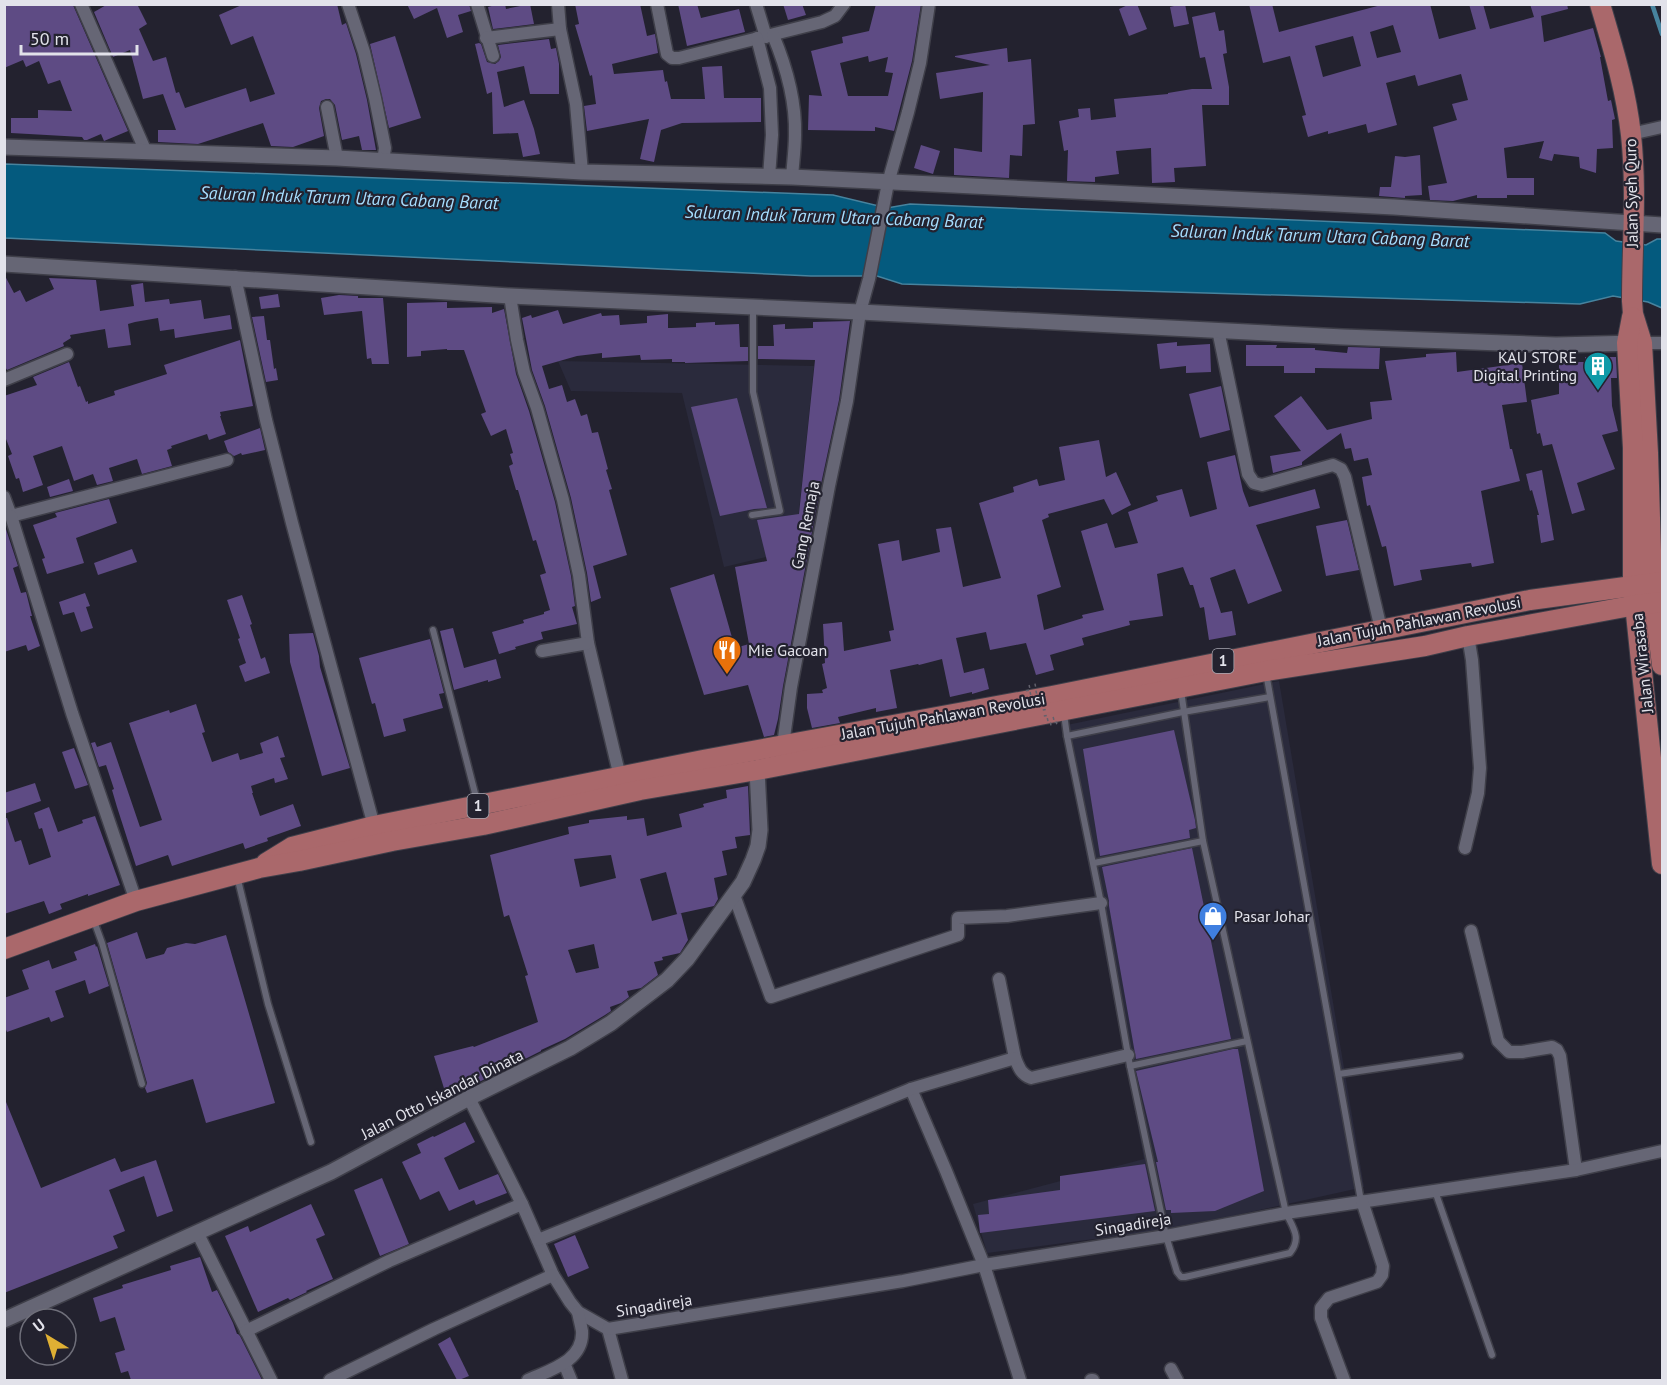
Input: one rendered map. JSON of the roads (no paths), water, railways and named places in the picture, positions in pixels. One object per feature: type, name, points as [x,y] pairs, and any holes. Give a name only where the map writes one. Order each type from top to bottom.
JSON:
[{"type":"main road","name":"Jalan Syeh Quro","points":[[1600,4],[1621,76],[1631,134],[1634,173],[1633,448],[1651,604]]},
{"type":"main road","name":"Jalan Tujuh Pahlawan Revolusi","points":[[259,868],[292,848],[374,826],[783,745],[1052,696],[1530,600],[1649,583]]},
{"type":"main road","name":"Jalan Tujuh Pahlawan Revolusi","points":[[4,949],[136,901],[259,868],[483,825],[640,790],[1057,717],[1180,688],[1266,671],[1425,646],[1468,636],[1651,604]]},
{"type":"main road","name":"Jalan Wirasaba","points":[[1651,604],[1662,665]]},
{"type":"main road","name":"Jalan Wirasaba","points":[[1651,604],[1662,864]]},
{"type":"street","points":[[81,4],[146,152]]},
{"type":"street","points":[[348,4],[364,52],[375,98],[385,148],[383,161]]},
{"type":"street","points":[[477,4],[493,57]]},
{"type":"street","points":[[558,4],[560,29],[576,104],[582,172]]},
{"type":"street","points":[[657,4],[665,49],[672,58],[698,54],[822,22],[835,16],[844,4]]},
{"type":"street","points":[[756,4],[765,37],[770,88],[772,135],[769,177]]},
{"type":"street","name":"Gang Remaja","points":[[783,745],[791,687],[847,401],[860,312],[888,183],[920,63],[930,4]]},
{"type":"street","points":[[486,38],[560,29]]},
{"type":"street","points":[[765,37],[779,51],[792,100],[795,135],[792,177]]},
{"type":"street","points":[[770,88],[789,86]]},
{"type":"street","points":[[327,107],[337,158]]},
{"type":"street","points":[[1631,134],[1662,128]]},
{"type":"street","points":[[772,135],[795,135]]},
{"type":"street","points":[[4,147],[337,158],[582,172],[792,177],[1395,207],[1633,227],[1662,225]]},
{"type":"street","points":[[4,264],[510,296],[1343,337],[1556,345],[1662,343]]},
{"type":"street","points":[[235,277],[283,489],[374,826]]},
{"type":"street","points":[[510,296],[524,372],[537,408],[566,510],[579,575],[588,642],[621,777]]},
{"type":"street","points":[[1218,330],[1248,474],[1254,483],[1262,485],[1333,465],[1341,469],[1345,477],[1381,629]]},
{"type":"street","points":[[4,380],[67,354]]},
{"type":"street","points":[[11,516],[227,460]]},
{"type":"street","points":[[4,497],[72,713],[136,901]]},
{"type":"street","points":[[1465,848],[1478,793],[1480,768],[1472,660],[1468,636]]},
{"type":"street","points":[[542,651],[588,642]]},
{"type":"street","name":"Jalan Otto Iskandar Dinata","points":[[4,1320],[331,1172],[469,1098],[570,1048],[611,1023],[667,980],[687,959],[734,895],[758,846],[760,830],[757,770]]},
{"type":"street","points":[[734,895],[771,997],[958,934],[958,918],[1007,916],[1101,903]]},
{"type":"street","points":[[1471,931],[1498,1041],[1509,1052],[1552,1047],[1560,1056],[1576,1170]]},
{"type":"street","points":[[999,979],[1019,1070],[1024,1075],[1031,1078],[1129,1061]]},
{"type":"street","points":[[538,1240],[911,1089],[1016,1058]]},
{"type":"street","points":[[911,1089],[984,1265],[1020,1380]]},
{"type":"street","points":[[469,1098],[522,1204],[553,1275],[578,1312],[608,1329],[622,1380]]},
{"type":"street","name":"Singadireja","points":[[608,1329],[903,1281],[1286,1213],[1576,1170],[1662,1151]]},
{"type":"street","points":[[1344,1380],[1321,1318],[1321,1308],[1329,1298],[1377,1282],[1382,1275],[1383,1266],[1362,1201]]},
{"type":"street","points":[[246,1331],[389,1261],[522,1204]]},
{"type":"street","points":[[197,1232],[271,1380]]},
{"type":"street","points":[[330,1380],[434,1329],[553,1275]]},
{"type":"street","points":[[528,1380],[564,1363],[575,1355],[581,1345],[582,1332],[578,1312]]},
{"type":"street","points":[[564,1363],[571,1380]]},
{"type":"lane","points":[[752,515],[780,511],[753,392],[753,307]]},
{"type":"lane","points":[[433,630],[478,806]]},
{"type":"lane","points":[[1266,671],[1362,1201]]},
{"type":"lane","points":[[1057,717],[1067,736],[1094,863],[1129,1061],[1166,1236],[1177,1272],[1180,1277],[1185,1277],[1290,1252],[1296,1245],[1296,1236],[1286,1213],[1203,841],[1180,688]]},
{"type":"lane","points":[[1067,736],[1270,697]]},
{"type":"lane","points":[[1094,863],[1203,841]]},
{"type":"lane","points":[[236,873],[268,1004],[311,1142]]},
{"type":"lane","points":[[92,917],[102,943],[142,1084]]},
{"type":"lane","points":[[1129,1061],[1247,1041]]},
{"type":"lane","points":[[1339,1074],[1461,1056]]},
{"type":"lane","points":[[1435,1190],[1492,1355]]},
{"type":"water","name":"Saluran Induk Tarum Utara Cabang Barat","points":[[5,164],[833,195],[887,208],[910,204],[1605,233],[1616,241],[1646,245],[1662,239],[1662,308],[1648,302],[1613,296],[1580,304],[902,284],[877,276],[811,276],[5,238]]},
{"type":"waterway","points":[[1652,4],[1662,34]]},
{"type":"place","name":"KAU STORE Digital Printing","points":[[1598,392]]},
{"type":"place","name":"Mie Gacoan","points":[[727,676]]},
{"type":"place","name":"Pasar Johar","points":[[1213,942]]}]
